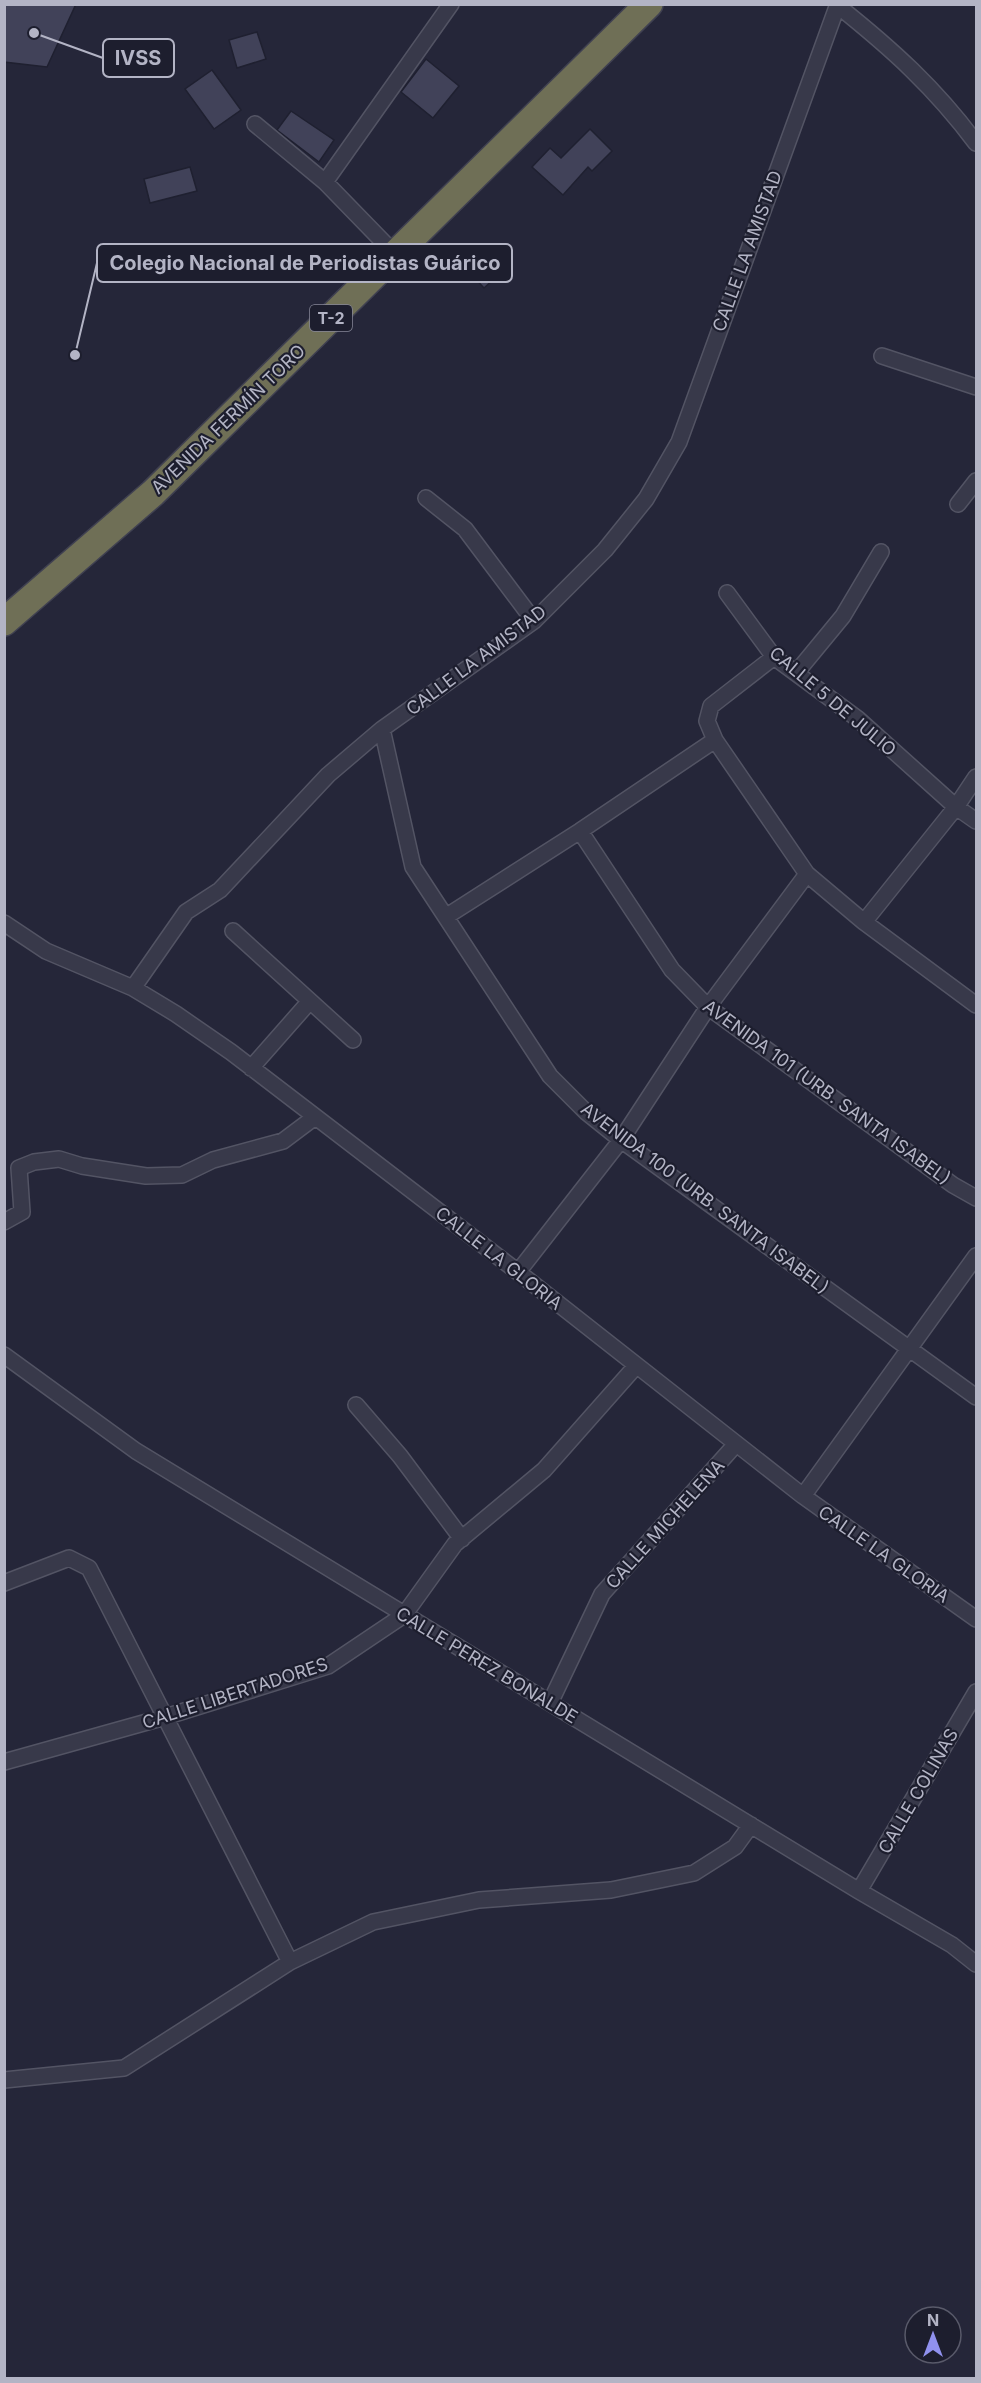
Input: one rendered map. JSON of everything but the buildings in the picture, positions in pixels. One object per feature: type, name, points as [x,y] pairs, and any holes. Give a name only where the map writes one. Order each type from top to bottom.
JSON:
[{"type":"highway","name":"AVENIDA FERMÍN TORO","points":[[4,621],[153,492],[649,4]]},
{"type":"street","points":[[325,182],[451,4]]},
{"type":"street","points":[[838,5],[887,45],[928,84],[950,107],[976,143]]},
{"type":"street","name":"CALLE LA AMISTAD","points":[[133,988],[186,912],[220,890],[328,775],[382,729],[534,621],[605,550],[646,499],[679,442],[838,5]]},
{"type":"street","points":[[255,124],[325,182],[395,254]]},
{"type":"street","points":[[882,356],[976,387]]},
{"type":"street","points":[[958,504],[976,482]]},
{"type":"street","points":[[426,498],[465,529],[534,621]]},
{"type":"street","points":[[796,673],[843,616],[881,552]]},
{"type":"street","name":"CALLE 5 DE JULIO","points":[[727,594],[774,657],[858,719],[956,807],[976,821]]},
{"type":"street","points":[[774,657],[711,706],[707,721],[715,740],[807,874],[864,922],[976,1005]]},
{"type":"street","name":"AVENIDA 100 (URB. SANTA ISABEL)","points":[[382,729],[413,867],[550,1076],[586,1112],[621,1140],[976,1397]]},
{"type":"street","points":[[447,916],[580,831],[715,740]]},
{"type":"street","points":[[864,922],[956,807],[976,777]]},
{"type":"street","name":"AVENIDA 101 (URB. SANTA ISABEL)","points":[[580,831],[672,970],[708,1007],[953,1185],[976,1198]]},
{"type":"street","points":[[518,1272],[621,1140],[708,1007],[807,874]]},
{"type":"street","name":"CALLE LA GLORIA","points":[[4,923],[46,951],[133,988],[176,1014],[251,1068],[518,1272],[803,1496],[976,1619]]},
{"type":"street","points":[[232,931],[353,1040]]},
{"type":"street","points":[[251,1068],[310,1001]]},
{"type":"street","points":[[4,1222],[22,1212],[19,1168],[34,1162],[59,1159],[82,1166],[146,1176],[182,1175],[213,1160],[283,1140],[315,1117]]},
{"type":"street","points":[[803,1496],[976,1256]]},
{"type":"street","name":"CALLE PEREZ BONALDE","points":[[4,1355],[136,1451],[859,1891],[952,1945],[976,1964]]},
{"type":"street","name":"CALLE LIBERTADORES","points":[[4,1762],[328,1666],[404,1615],[455,1544],[544,1470],[636,1366]]},
{"type":"street","points":[[356,1405],[400,1456],[462,1539]]},
{"type":"street","name":"CALLE MICHELENA","points":[[550,1703],[602,1594],[736,1444]]},
{"type":"street","points":[[4,1583],[69,1558],[89,1568],[290,1962]]},
{"type":"street","name":"CALLE COLINAS","points":[[859,1891],[976,1692]]},
{"type":"street","points":[[4,2080],[124,2068],[290,1962],[373,1922],[479,1900],[611,1890],[694,1874],[735,1847],[751,1825]]},
{"type":"place","name":"IVSS","points":[[34,33]]},
{"type":"place","name":"Colegio Nacional de Periodistas Guárico","points":[[75,355]]}]
